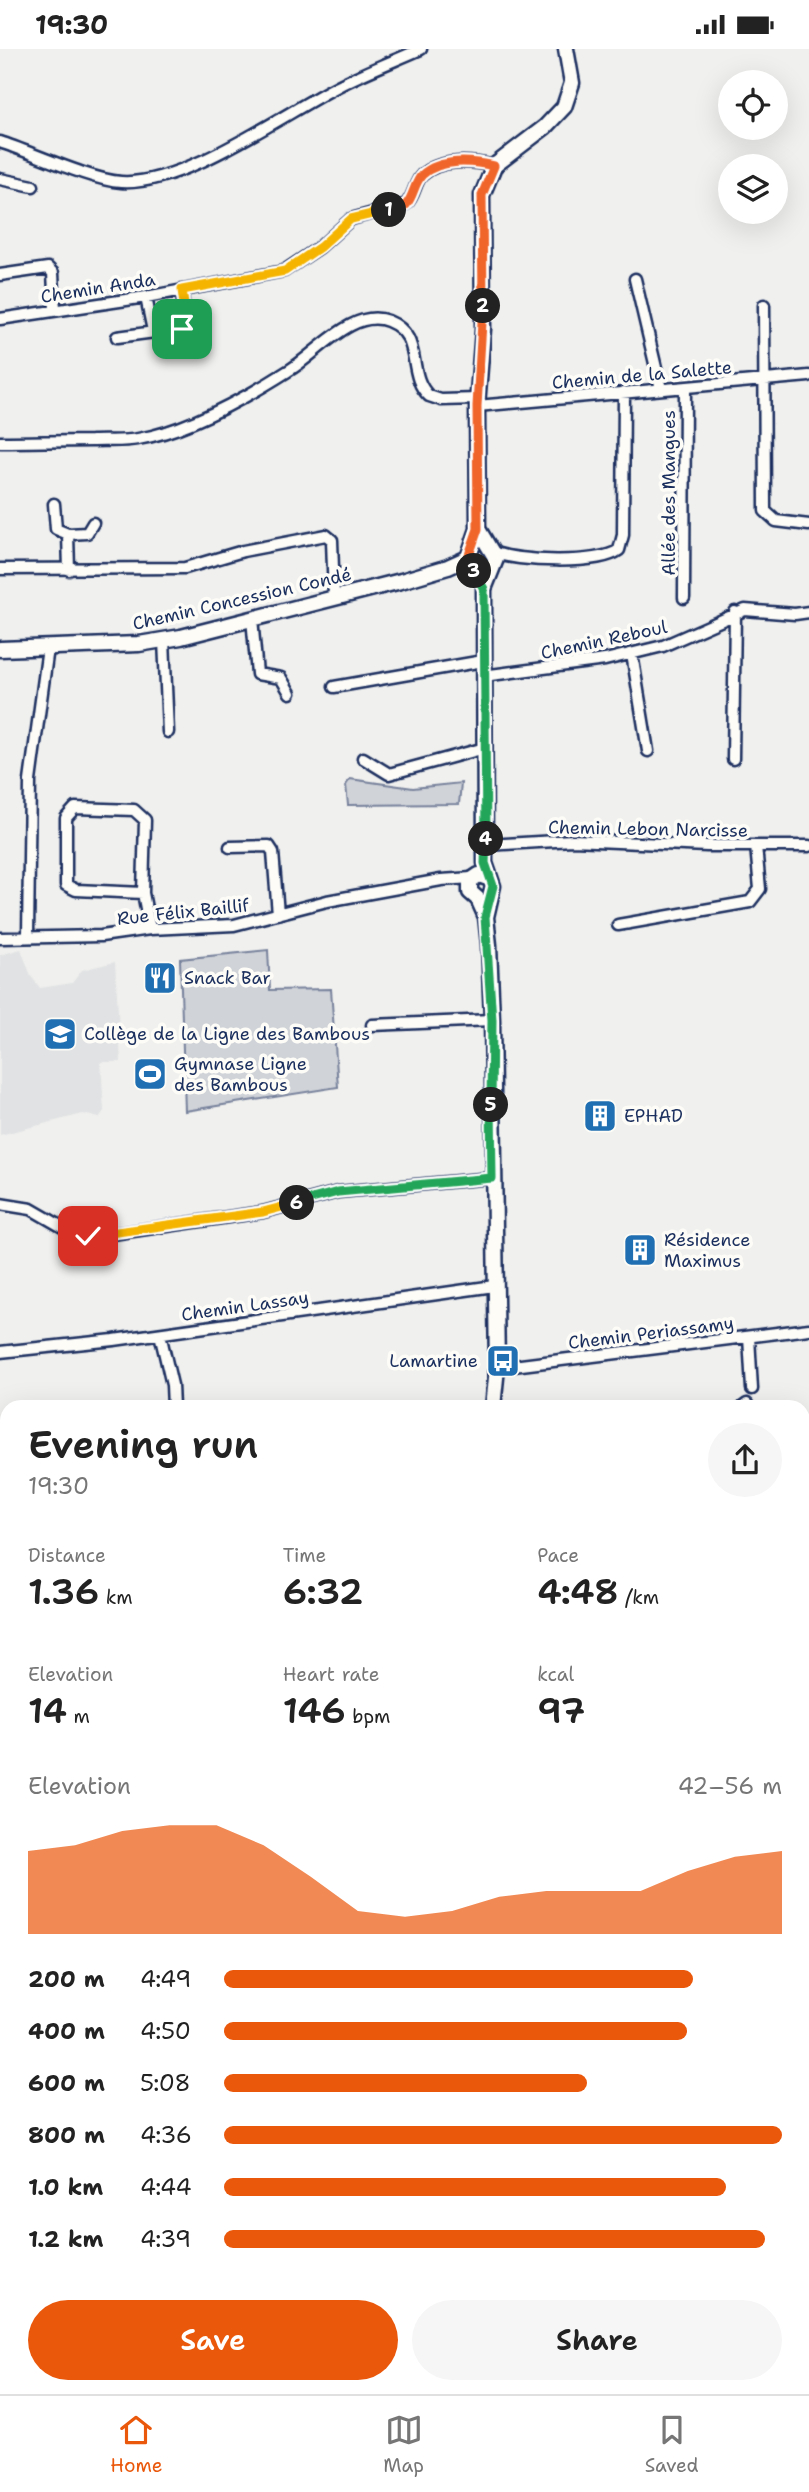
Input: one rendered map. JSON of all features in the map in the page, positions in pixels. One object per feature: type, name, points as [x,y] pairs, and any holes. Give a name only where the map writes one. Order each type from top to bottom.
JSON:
[{"type":"main road","points":[[484,589],[471,561],[478,529],[477,402],[483,328],[482,195],[494,166],[545,127],[564,107],[572,83],[566,49]]},
{"type":"main road","points":[[478,529],[492,559],[484,589],[486,845],[479,886],[485,917],[492,1020],[492,1178],[497,1368],[494,1400]]},
{"type":"main road","points":[[471,561],[481,545],[492,559]]},
{"type":"main road","points":[[471,561],[483,573],[492,559]]},
{"type":"main road","name":"Chemin Concession Condé","points":[[0,649],[139,645],[471,561]]},
{"type":"street","points":[[0,142],[101,177],[137,182],[163,175],[240,142],[339,85],[421,49]]},
{"type":"street","name":"Chemin Anda","points":[[0,319],[146,297],[285,271],[320,247],[351,219],[406,205],[418,181],[430,170],[470,161],[494,166]]},
{"type":"street","points":[[0,179],[33,185]]},
{"type":"street","points":[[0,275],[48,268],[53,273],[55,310]]},
{"type":"street","points":[[635,279],[661,389]]},
{"type":"street","points":[[117,337],[182,329],[187,325],[182,290]]},
{"type":"street","points":[[146,297],[153,331]]},
{"type":"street","points":[[764,305],[765,512],[776,521],[809,525]]},
{"type":"street","name":"Chemin de la Salette","points":[[0,442],[118,442],[163,432],[253,392],[298,365],[349,326],[373,318],[386,320],[407,333],[415,352],[417,373],[429,396],[441,400],[477,402],[809,376]]},
{"type":"street","name":"Allée des Mangues","points":[[684,598],[685,387]]},
{"type":"street","points":[[492,559],[604,557],[619,550],[623,535],[624,392]]},
{"type":"street","points":[[54,504],[56,529],[68,534],[87,533],[93,523]]},
{"type":"street","points":[[68,534],[69,570]]},
{"type":"street","points":[[0,569],[185,568],[243,551],[326,535],[332,540],[334,597]]},
{"type":"street","name":"Chemin Reboul","points":[[483,676],[632,654],[692,636],[735,613],[755,609],[795,614],[809,612]]},
{"type":"street","points":[[809,612],[809,623]]},
{"type":"street","points":[[733,759],[735,613]]},
{"type":"street","points":[[252,618],[257,674],[282,678],[290,693]]},
{"type":"street","points":[[164,640],[168,732]]},
{"type":"street","points":[[28,935],[30,781],[48,648]]},
{"type":"street","points":[[632,654],[648,751]]},
{"type":"street","points":[[334,687],[483,661]]},
{"type":"street","points":[[363,758],[389,774],[485,748]]},
{"type":"street","points":[[143,893],[76,890],[66,885],[66,818],[75,808],[134,810],[145,820],[143,893],[150,929]]},
{"type":"street","name":"Chemin Lebon Narcisse","points":[[486,845],[573,840],[809,846]]},
{"type":"street","points":[[230,847],[269,846],[273,852],[278,913]]},
{"type":"street","points":[[618,925],[750,902],[757,897],[760,889],[756,846]]},
{"type":"street","name":"Rue Félix Baillif","points":[[0,938],[28,935],[101,936],[150,929],[234,925],[327,901],[449,880],[479,886]]},
{"type":"street","points":[[372,1025],[492,1020]]},
{"type":"street","points":[[0,1204],[31,1209],[78,1235],[99,1236],[263,1212],[338,1192],[492,1178]]},
{"type":"street","name":"Chemin Lassay","points":[[0,1352],[160,1334],[494,1286]]},
{"type":"street","name":"Chemin Periassamy","points":[[497,1368],[809,1329]]},
{"type":"street","points":[[160,1334],[172,1385],[173,1400]]},
{"type":"street","points":[[749,1337],[752,1389]]},
{"type":"shaded area","points":[[350,779],[413,788],[461,783],[459,804],[348,805],[346,785]]},
{"type":"shaded area","name":"Collège de la Ligne des Bambous","points":[[21,949],[31,976],[40,988],[72,983],[82,970],[115,962],[121,1062],[101,1062],[104,1111],[99,1118],[83,1114],[0,1135],[0,955]]},
{"type":"shaded area","points":[[268,950],[270,990],[331,989],[338,1087],[185,1111],[180,959]]},
{"type":"place","name":"Snack Bar","points":[[160,978]]},
{"type":"place","name":"Collège de la Ligne des Bambous","points":[[60,1034]]},
{"type":"place","name":"Gymnase Ligne des Bambous","points":[[150,1074]]},
{"type":"place","name":"EPHAD","points":[[600,1116]]},
{"type":"place","name":"Résidence Maximus","points":[[640,1250]]},
{"type":"place","name":"Lamartine","points":[[503,1361]]},
{"type":"route","points":[[88,1236],[263,1212],[338,1192],[492,1178],[492,1020],[485,917],[493,886],[485,863],[484,589],[470,567],[468,558],[476,543],[478,529],[476,478],[477,406],[483,328],[482,195],[494,166],[470,161],[430,170],[418,181],[411,200],[406,205],[351,219],[320,247],[285,271],[259,278],[182,290],[187,325],[182,329]]}]
